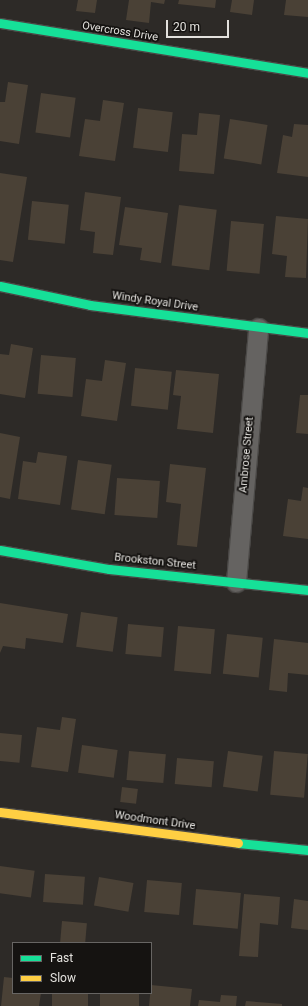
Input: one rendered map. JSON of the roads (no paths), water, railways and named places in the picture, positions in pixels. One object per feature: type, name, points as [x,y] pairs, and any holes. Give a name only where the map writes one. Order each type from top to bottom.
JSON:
[{"type":"street","name":"Overcross Drive","points":[[0,23],[308,73]]},
{"type":"street","name":"Windy Royal Drive","points":[[0,286],[90,305],[258,328],[308,333]]},
{"type":"street","name":"Ambrose Street","points":[[236,582],[258,328]]},
{"type":"street","name":"Brookston Street","points":[[0,550],[109,569],[308,590]]},
{"type":"street","name":"Woodmont Drive","points":[[0,812],[208,840],[308,850]]}]
